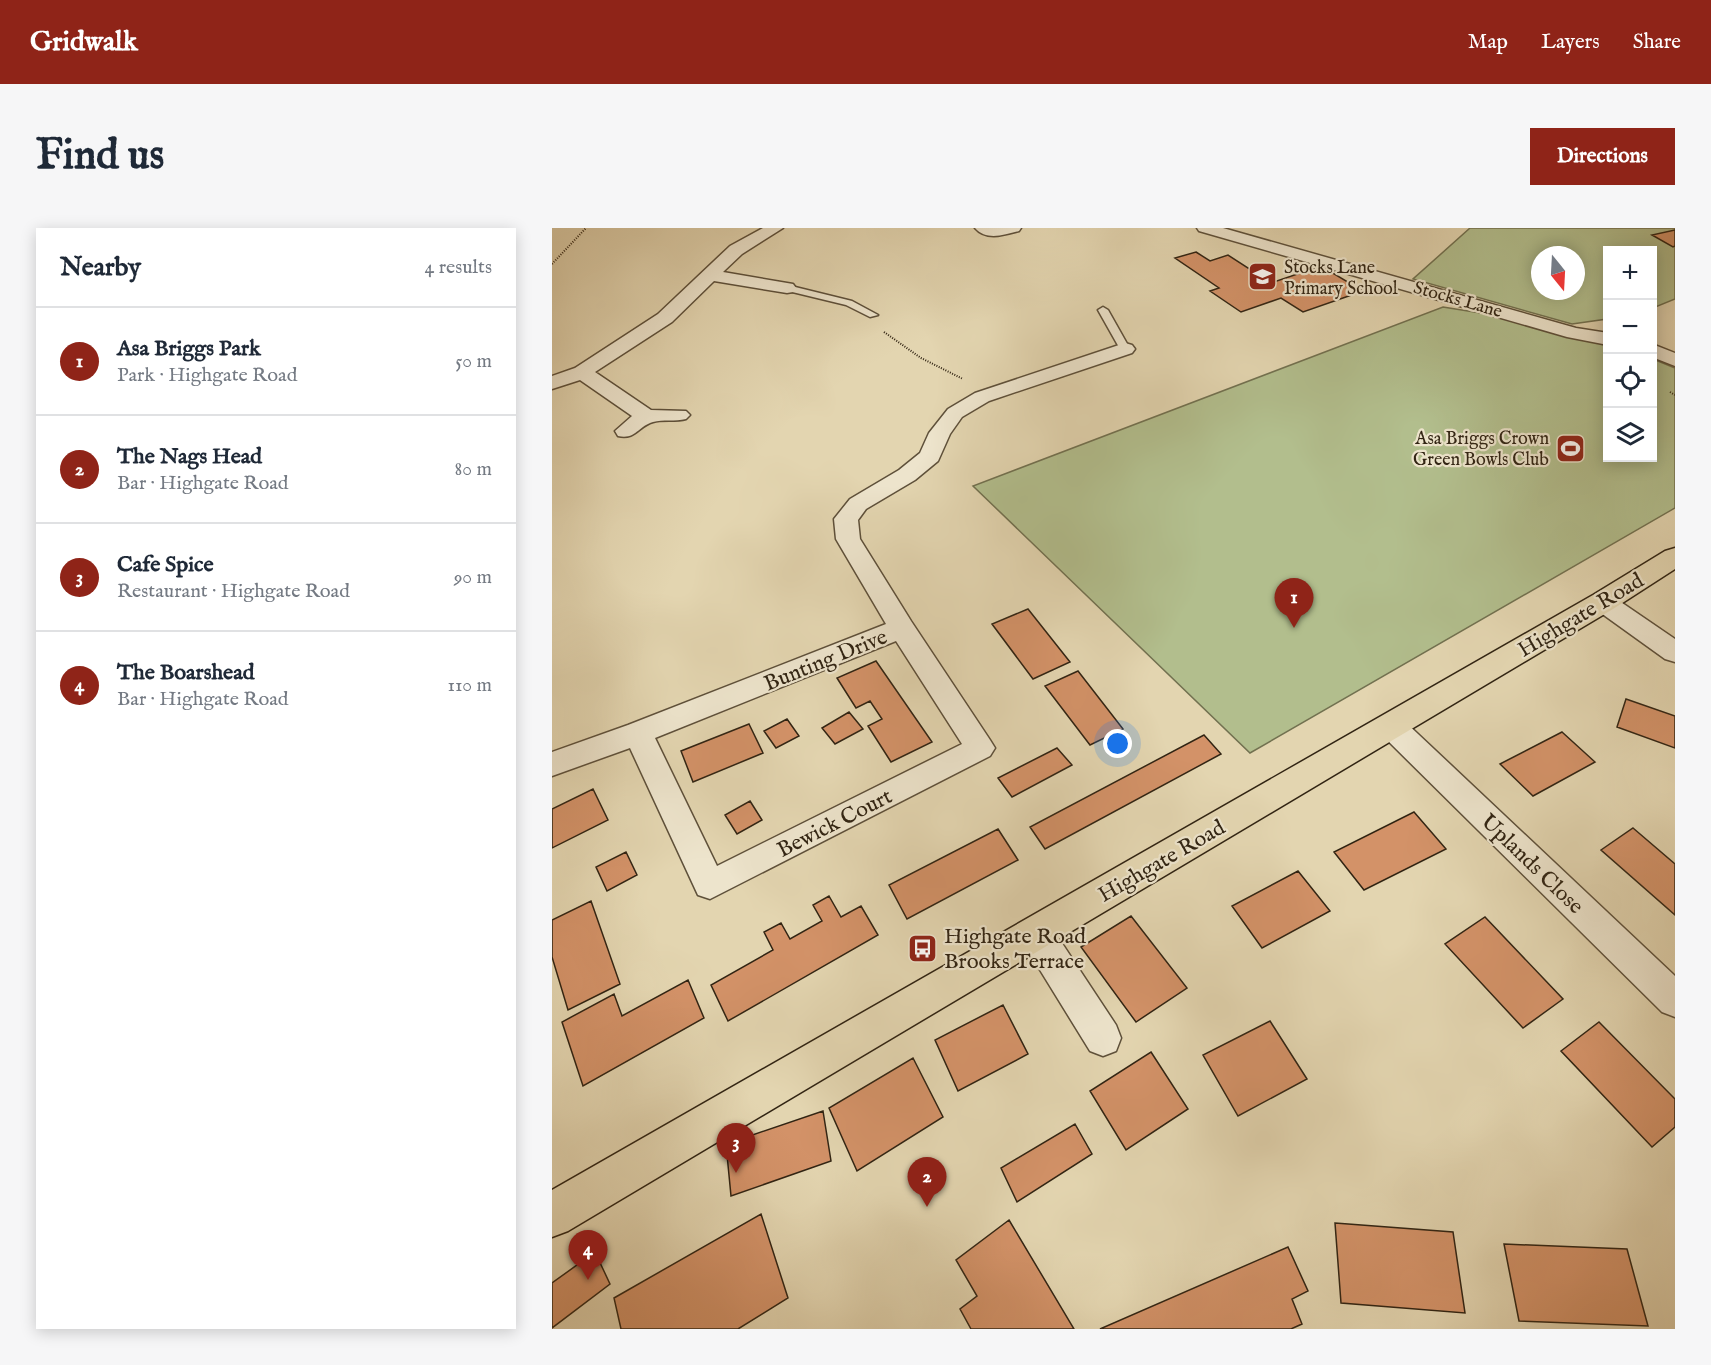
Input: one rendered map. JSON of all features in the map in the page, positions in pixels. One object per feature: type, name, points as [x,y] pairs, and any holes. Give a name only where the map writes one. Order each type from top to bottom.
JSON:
[{"type":"main road","name":"Highgate Road","points":[[552,1215],[1603,602],[1675,557]]},
{"type":"street","points":[[552,383],[582,372],[665,318],[736,250],[775,228]]},
{"type":"street","points":[[991,233],[1013,228]]},
{"type":"street","name":"Stocks Lane","points":[[1205,228],[1574,333],[1603,338]]},
{"type":"street","points":[[711,275],[787,288]]},
{"type":"street","name":"Bunting Drive","points":[[552,764],[638,733],[902,628],[848,539],[846,519],[858,504],[908,475],[930,456],[940,433],[955,413],[982,397],[1125,349]]},
{"type":"street","points":[[1657,352],[1675,360]]},
{"type":"street","points":[[582,372],[646,416]]},
{"type":"street","points":[[626,431],[646,416],[679,415]]},
{"type":"street","points":[[1603,602],[1675,652]]},
{"type":"street","name":"Bewick Court","points":[[638,733],[710,885],[980,748],[902,628]]},
{"type":"street","name":"Uplands Close","points":[[1391,726],[1675,1000]]},
{"type":"street","points":[[1036,933],[1103,1038]]},
{"type":"lane","points":[[787,288],[849,303],[873,315]]},
{"type":"lane","points":[[1103,310],[1125,349]]},
{"type":"path","points":[[552,264],[586,228]]},
{"type":"path","points":[[1670,392],[1675,395]]},
{"type":"green space","points":[[1470,228],[1675,228],[1675,299],[1657,306],[1657,246],[1603,246],[1603,320],[1572,324],[1413,279]]},
{"type":"green space","points":[[1443,307],[1574,328],[1603,339],[1603,462],[1657,462],[1657,361],[1675,368],[1675,508],[1250,753],[973,486]]},
{"type":"building","points":[[1675,230],[1675,246],[1673,247],[1652,235]]},
{"type":"building","points":[[1196,252],[1210,261],[1228,255],[1271,283],[1321,266],[1363,291],[1303,312],[1281,298],[1241,312],[1210,291],[1219,288],[1175,258]]},
{"type":"building","points":[[1028,609],[1070,662],[1033,679],[992,624]]},
{"type":"building","points":[[876,661],[932,742],[891,762],[868,726],[882,719],[870,701],[856,708],[837,678]]},
{"type":"building","points":[[1078,671],[1123,729],[1090,745],[1045,686]]},
{"type":"building","points":[[1626,699],[1675,716],[1675,748],[1617,727]]},
{"type":"building","points":[[849,712],[863,729],[835,744],[822,728]]},
{"type":"building","points":[[787,719],[799,736],[776,748],[764,731]]},
{"type":"building","points":[[749,724],[763,753],[693,782],[681,751]]},
{"type":"building","points":[[1562,732],[1595,762],[1533,796],[1500,764]]},
{"type":"building","points":[[1204,735],[1221,754],[1045,849],[1030,827]]},
{"type":"building","points":[[1057,748],[1072,765],[1012,797],[998,778]]},
{"type":"building","points":[[593,789],[608,820],[552,848],[552,809]]},
{"type":"building","points":[[750,801],[762,820],[737,834],[725,815]]},
{"type":"building","points":[[1414,812],[1446,849],[1364,890],[1334,852]]},
{"type":"building","points":[[1633,828],[1675,864],[1675,915],[1601,850]]},
{"type":"building","points":[[998,829],[1018,860],[907,919],[889,885]]},
{"type":"building","points":[[626,852],[637,875],[607,891],[596,867]]},
{"type":"building","points":[[1298,871],[1330,911],[1262,948],[1232,906]]},
{"type":"building","points":[[829,896],[841,917],[861,906],[878,935],[728,1021],[711,985],[773,950],[764,932],[781,923],[790,939],[822,921],[813,905]]},
{"type":"building","points":[[591,901],[620,984],[568,1010],[552,957],[552,920]]},
{"type":"building","points":[[1131,916],[1187,988],[1136,1022],[1081,947]]},
{"type":"building","points":[[1485,917],[1563,999],[1523,1028],[1445,944]]},
{"type":"building","points":[[688,980],[704,1018],[583,1086],[562,1022],[614,994],[622,1016]]},
{"type":"building","points":[[1003,1005],[1028,1054],[958,1091],[935,1040]]},
{"type":"building","points":[[1270,1021],[1307,1079],[1238,1116],[1203,1055]]},
{"type":"building","points":[[1599,1022],[1675,1099],[1675,1127],[1652,1147],[1561,1051]]},
{"type":"building","points":[[1151,1052],[1188,1109],[1126,1150],[1090,1091]]},
{"type":"building","points":[[913,1058],[943,1117],[857,1171],[829,1108]]},
{"type":"building","points":[[823,1111],[831,1161],[731,1196],[726,1144]]},
{"type":"building","points":[[1075,1124],[1092,1154],[1017,1202],[1001,1168]]},
{"type":"building","points":[[761,1214],[788,1298],[738,1329],[621,1329],[614,1298]]},
{"type":"building","points":[[1009,1220],[1074,1329],[971,1329],[960,1309],[977,1296],[956,1260]]},
{"type":"building","points":[[1335,1223],[1453,1232],[1465,1313],[1341,1303]]},
{"type":"building","points":[[1504,1244],[1627,1249],[1648,1326],[1519,1321]]},
{"type":"building","points":[[1288,1247],[1308,1291],[1292,1299],[1302,1324],[1291,1329],[1100,1329]]},
{"type":"building","points":[[595,1252],[610,1284],[552,1328],[552,1283]]},
{"type":"place","name":"Stocks Lane Primary School","points":[[1263,277]]},
{"type":"place","name":"Asa Briggs Crown Green Bowls Club","points":[[1570,448]]},
{"type":"place","name":"Asa Briggs Park","points":[[1294,628]]},
{"type":"place","name":"Highgate Road Brooks Terrace","points":[[923,948]]},
{"type":"place","name":"Cafe Spice","points":[[736,1173]]},
{"type":"place","name":"The Nags Head","points":[[927,1207]]},
{"type":"place","name":"The Boarshead","points":[[588,1280]]}]
